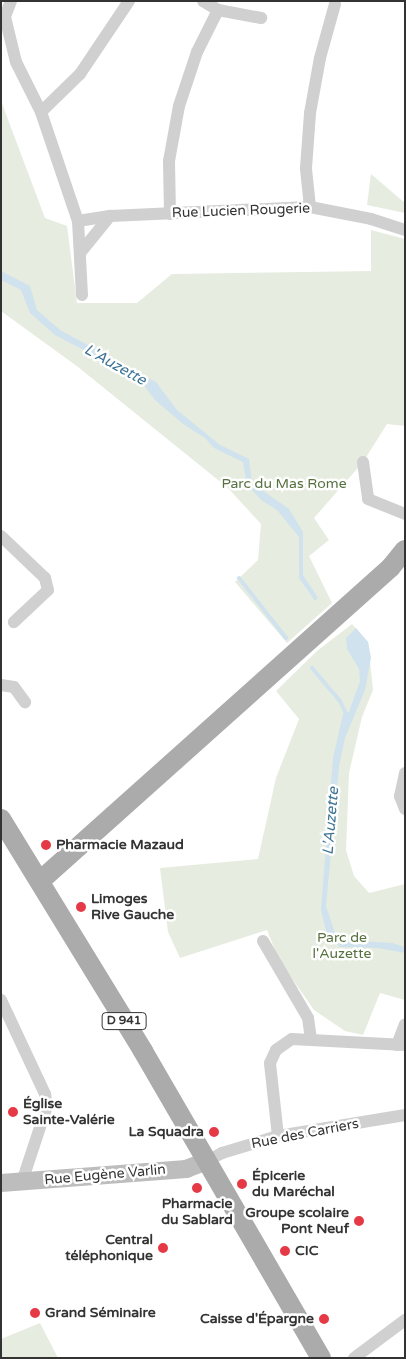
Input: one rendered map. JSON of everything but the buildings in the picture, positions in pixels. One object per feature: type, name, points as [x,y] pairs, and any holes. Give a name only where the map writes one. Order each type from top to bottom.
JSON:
[{"type":"main road","points":[[40,881],[311,639],[405,550]]},
{"type":"main road","name":"D 941","points":[[1,819],[207,1161],[321,1358]]},
{"type":"street","points":[[11,1],[5,18],[16,62],[42,112],[78,221],[82,295]]},
{"type":"street","points":[[42,112],[80,74],[129,1]]},
{"type":"street","points":[[203,1],[218,10],[262,18]]},
{"type":"street","points":[[310,207],[306,168],[310,113],[320,58],[335,4]]},
{"type":"street","points":[[170,214],[170,161],[179,106],[197,52],[218,10]]},
{"type":"street","name":"Rue Lucien Rougerie","points":[[78,221],[110,216],[310,207],[371,219],[405,230]]},
{"type":"street","points":[[80,253],[110,216]]},
{"type":"street","name":"Rue Lucien Rougerie","points":[[371,219],[405,221]]},
{"type":"street","points":[[363,462],[368,499],[405,514]]},
{"type":"street","points":[[1,536],[45,578],[48,590],[14,622]]},
{"type":"street","points":[[1,685],[14,688],[21,693],[25,702]]},
{"type":"street","points":[[405,773],[400,796],[405,809]]},
{"type":"street","points":[[264,941],[308,1018],[311,1039]]},
{"type":"street","points":[[1,1000],[45,1094],[47,1106],[22,1182]]},
{"type":"street","points":[[278,1136],[270,1063],[276,1050],[292,1039],[401,1045],[405,1024]]},
{"type":"street","name":"Rue des Carriers","points":[[207,1161],[222,1153],[278,1136],[405,1116]]},
{"type":"street","name":"Rue Eugène Varlin","points":[[1,1183],[186,1169],[207,1161]]},
{"type":"street","points":[[1,1183],[1,1189]]},
{"type":"street","points":[[354,1358],[405,1320]]},
{"type":"green space","name":"Parc du Mas Rome","points":[[1,101],[45,218],[67,226],[77,303],[137,303],[172,274],[371,271],[371,230],[405,239],[405,426],[387,424],[363,462],[314,518],[329,540],[309,556],[332,603],[287,643],[235,582],[258,560],[261,524],[228,488],[78,367],[1,311]]},
{"type":"green space","points":[[371,174],[405,203],[405,213],[367,205]]},
{"type":"green space","name":"Parc de l'Auzette","points":[[352,624],[368,642],[373,690],[362,717],[349,773],[346,850],[354,876],[369,893],[405,884],[405,1000],[380,993],[363,1035],[345,1031],[314,1010],[279,960],[267,930],[180,958],[168,932],[160,868],[258,859],[276,778],[299,719],[276,691],[317,651]]},
{"type":"green space","points":[[40,1323],[58,1358],[1,1358],[1,1339]]},
{"type":"water","name":"L'Auzette","points":[[1,271],[30,286],[37,310],[60,330],[156,382],[177,410],[220,445],[249,459],[252,483],[289,509],[303,532],[303,575],[318,598],[315,601],[299,578],[299,537],[277,510],[261,500],[247,484],[243,462],[214,448],[205,438],[183,424],[155,400],[139,379],[55,335],[30,313],[21,290],[1,280]]},
{"type":"water","name":"L'Auzette","points":[[356,628],[368,642],[371,658],[365,690],[345,738],[339,766],[326,906],[336,936],[343,940],[392,943],[405,947],[405,953],[378,948],[340,947],[327,935],[321,910],[333,758],[343,714],[349,712],[360,681],[359,669],[347,649],[346,638]]},
{"type":"waterway","points":[[239,578],[286,638]]},
{"type":"waterway","points":[[312,668],[340,701],[347,716]]},
{"type":"place","name":"Pharmacie Mazaud","points":[[46,845]]},
{"type":"place","name":"Limoges Rive Gauche","points":[[81,907]]},
{"type":"place","name":"Église Sainte-Valérie","points":[[13,1112]]},
{"type":"place","name":"La Squadra","points":[[214,1132]]},
{"type":"place","name":"Épicerie du Maréchal","points":[[242,1184]]},
{"type":"place","name":"Pharmacie du Sablard","points":[[197,1188]]},
{"type":"place","name":"Groupe scolaire Pont Neuf","points":[[359,1221]]},
{"type":"place","name":"Central téléphonique","points":[[163,1248]]},
{"type":"place","name":"CIC","points":[[285,1251]]},
{"type":"place","name":"Grand Séminaire","points":[[35,1313]]},
{"type":"place","name":"Caisse d'Épargne","points":[[324,1319]]}]
